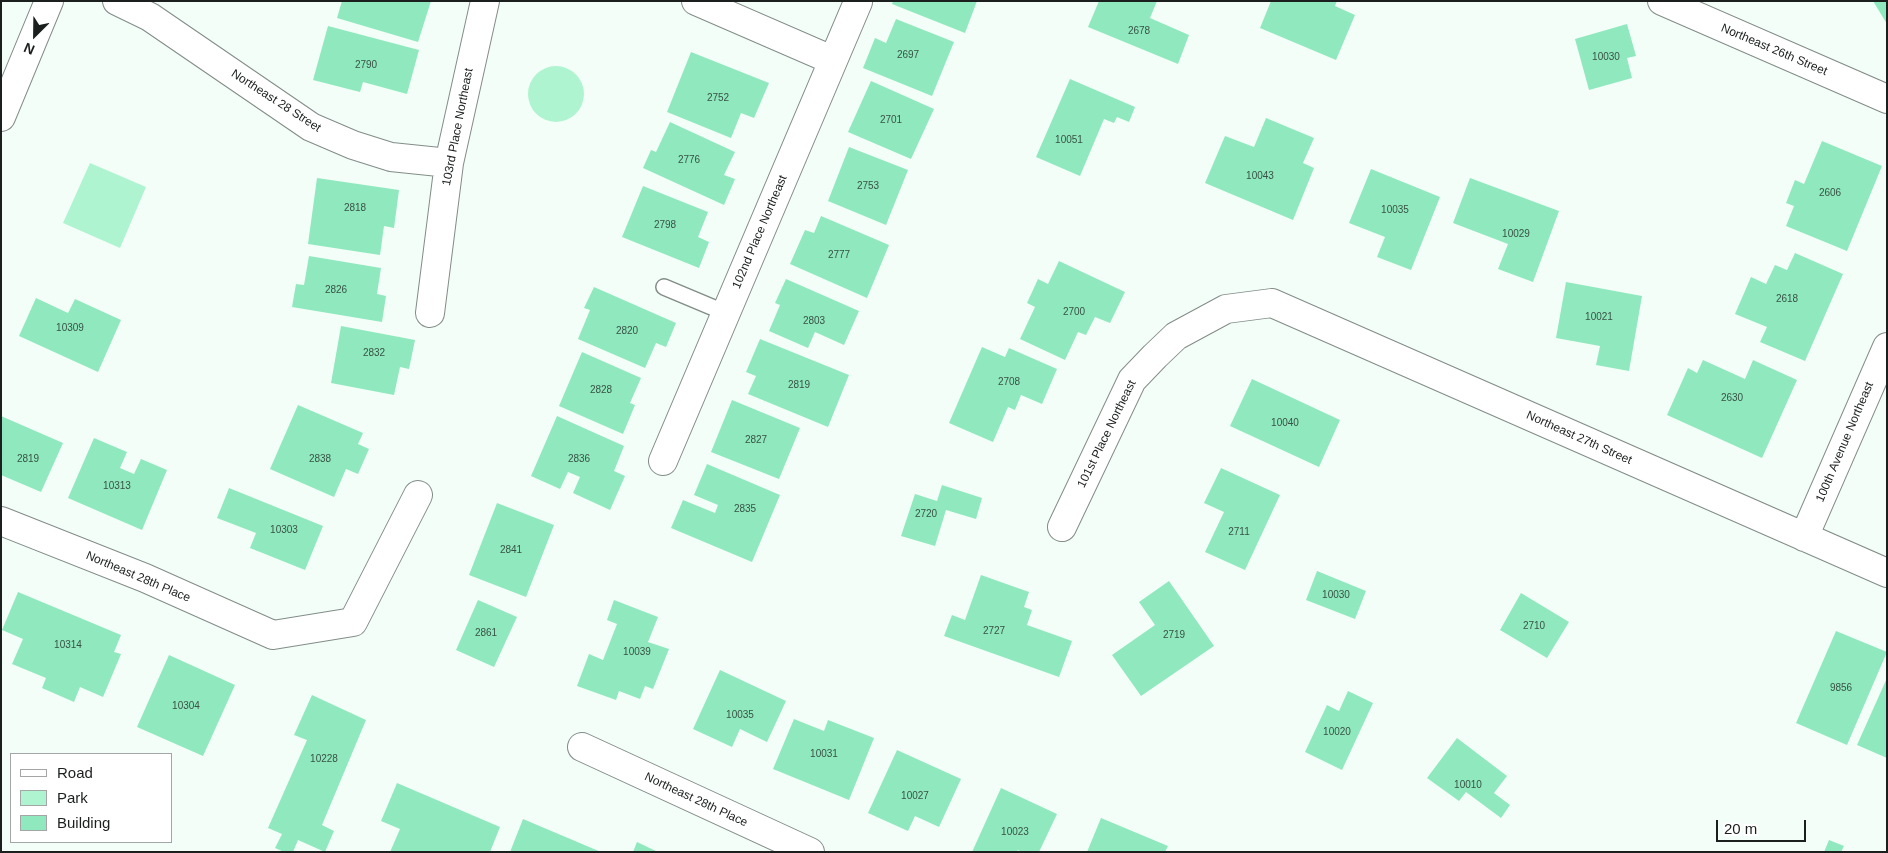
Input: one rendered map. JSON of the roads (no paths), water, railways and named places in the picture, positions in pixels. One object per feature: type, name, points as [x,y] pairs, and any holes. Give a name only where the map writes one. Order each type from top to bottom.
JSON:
[{"type":"street","points":[[1,117],[49,1]]},
{"type":"street","name":"Northeast 28 Street","points":[[117,1],[150,17],[311,127],[353,145],[391,157],[449,163]]},
{"type":"street","name":"103rd Place Northeast","points":[[430,313],[449,163],[485,1]]},
{"type":"street","points":[[696,1],[832,60]]},
{"type":"street","name":"Northeast 26th Street","points":[[1662,1],[1887,99]]},
{"type":"street","name":"102nd Place Northeast","points":[[663,461],[858,2]]},
{"type":"street","name":"101st Place Northeast","points":[[1062,527],[1132,380],[1176,336],[1226,309],[1272,303]]},
{"type":"street","name":"Northeast 27th Street","points":[[1272,303],[1887,573]]},
{"type":"street","name":"100th Avenue Northeast","points":[[1804,537],[1887,347]]},
{"type":"street","name":"Northeast 28th Place","points":[[1,521],[145,578],[274,635],[353,622],[418,495]]},
{"type":"street","name":"Northeast 28th Place","points":[[582,748],[810,852]]},
{"type":"lane","points":[[664,287],[726,313]]}]
